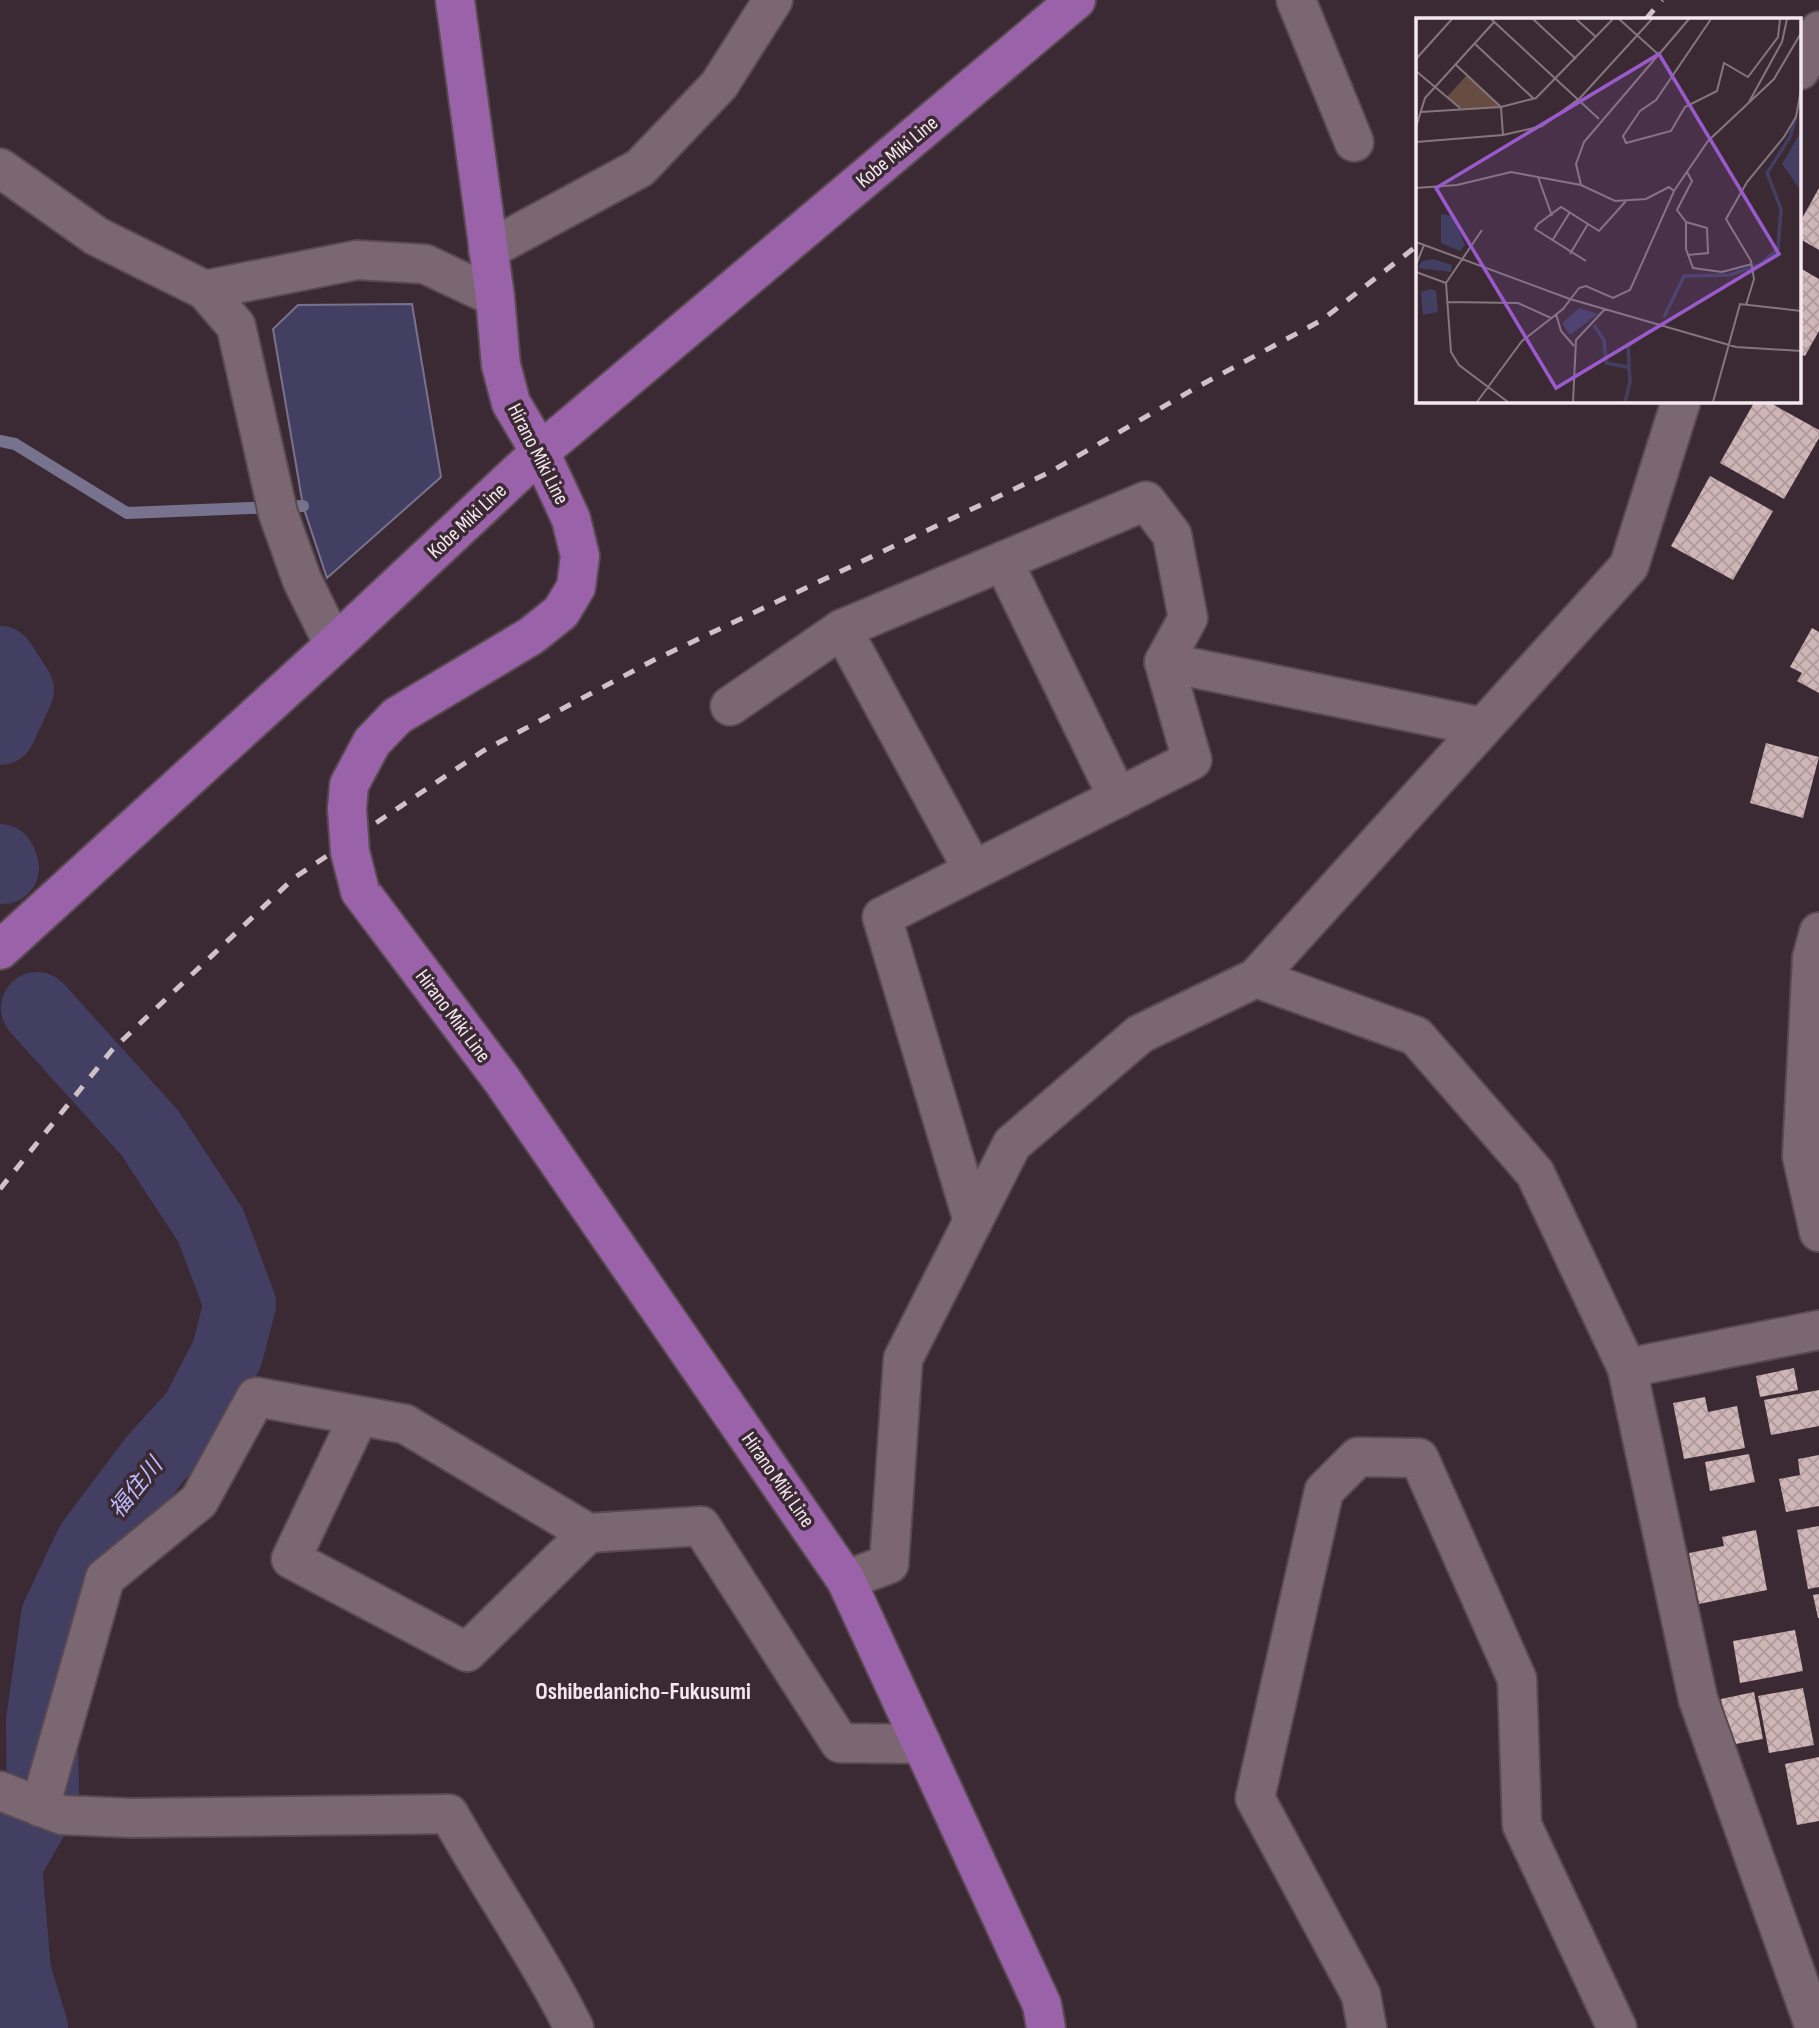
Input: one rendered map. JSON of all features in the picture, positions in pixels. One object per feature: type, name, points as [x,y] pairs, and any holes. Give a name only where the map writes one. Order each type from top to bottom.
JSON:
[{"type":"main road","name":"Hirano Miki Line","points":[[455,0],[495,297],[501,365],[511,403],[540,452],[571,519],[580,556],[576,587],[561,612],[531,635],[397,716],[372,742],[349,785],[346,809],[349,852],[360,891],[502,1080],[846,1580],[1042,2005],[1046,2028]]},
{"type":"main road","name":"Kobe Miki Line","points":[[0,950],[334,645],[540,452],[1076,0]]},
{"type":"street","points":[[488,250],[640,168],[719,85],[773,0]]},
{"type":"street","points":[[1296,0],[1354,142]]},
{"type":"street","points":[[1801,68],[1819,31]]},
{"type":"street","points":[[0,168],[96,236],[205,290],[236,326],[276,507],[302,580],[334,645]]},
{"type":"street","points":[[205,290],[357,260],[425,264],[495,297]]},
{"type":"street","points":[[846,1580],[889,1564],[903,1359],[1012,1144],[1140,1034],[1256,978],[1629,566],[1681,402]]},
{"type":"street","points":[[730,706],[842,629],[1146,501],[1172,535],[1188,618],[1164,662],[1192,760],[882,917],[972,1221]]},
{"type":"street","points":[[1003,561],[1118,798]]},
{"type":"street","points":[[842,629],[973,870]]},
{"type":"street","points":[[1164,662],[1483,727]]},
{"type":"street","points":[[1819,932],[1812,958],[1802,1156],[1819,1231]]},
{"type":"street","points":[[1256,978],[1416,1036],[1535,1173],[1627,1368],[1698,1699],[1815,2023]]},
{"type":"street","points":[[1627,1368],[1819,1330]]},
{"type":"street","points":[[40,1807],[105,1578],[199,1501],[256,1397],[405,1424],[588,1533],[701,1526],[840,1743],[922,1744]]},
{"type":"street","points":[[359,1416],[290,1559],[467,1652],[588,1533]]},
{"type":"street","points":[[1367,2028],[1362,1996],[1255,1798],[1324,1491],[1358,1457],[1419,1458],[1517,1679],[1522,1825],[1617,2028]]},
{"type":"street","points":[[0,1791],[62,1815],[131,1818],[449,1814],[483,1876],[554,1988],[574,2028]]},
{"type":"shaded area","points":[[412,304],[441,477],[327,578],[303,506],[273,329],[298,305]]},
{"type":"building","points":[[1819,188],[1819,250],[1801,240],[1801,220]]},
{"type":"building","points":[[1801,269],[1819,279],[1819,331],[1805,356],[1801,354]]},
{"type":"building","points":[[1754,402],[1769,402],[1819,430],[1819,438],[1784,499],[1720,463]]},
{"type":"building","points":[[1710,476],[1773,511],[1733,580],[1671,546]]},
{"type":"building","points":[[1812,628],[1819,632],[1819,693],[1797,681],[1802,673],[1790,667]]},
{"type":"building","points":[[1766,743],[1819,757],[1803,818],[1750,803]]},
{"type":"building","points":[[1794,1368],[1798,1390],[1760,1397],[1756,1376]]},
{"type":"building","points":[[1819,1390],[1819,1426],[1771,1435],[1764,1400]]},
{"type":"building","points":[[1705,1397],[1708,1412],[1737,1406],[1745,1448],[1684,1459],[1673,1403]]},
{"type":"building","points":[[1749,1454],[1755,1482],[1710,1491],[1705,1462]]},
{"type":"building","points":[[1819,1455],[1819,1506],[1786,1512],[1779,1479],[1800,1475],[1798,1459]]},
{"type":"building","points":[[1819,1526],[1819,1587],[1808,1589],[1797,1530]]},
{"type":"building","points":[[1756,1530],[1767,1590],[1699,1604],[1689,1553],[1724,1546],[1722,1537]]},
{"type":"building","points":[[1819,1594],[1819,1618],[1818,1618],[1813,1595]]},
{"type":"building","points":[[1795,1630],[1803,1671],[1740,1683],[1733,1641]]},
{"type":"building","points":[[1803,1688],[1814,1745],[1769,1753],[1758,1696]]},
{"type":"building","points":[[1754,1692],[1763,1739],[1730,1745],[1721,1699]]},
{"type":"building","points":[[1819,1757],[1819,1821],[1797,1825],[1785,1764]]},
{"type":"waterway","points":[[0,441],[15,444],[127,513],[303,506]]},
{"type":"waterway","name":"福住川","points":[[0,662],[18,690],[0,729]]},
{"type":"waterway","name":"福住川","points":[[0,860],[3,868]]},
{"type":"waterway","name":"福住川","points":[[32,2028],[15,1972],[6,1865],[43,1800],[42,1721],[57,1616],[91,1544],[155,1459],[196,1414],[227,1354],[240,1304],[211,1226],[150,1133],[37,1008]]},
{"type":"railway","points":[[1647,18],[1662,0]]},
{"type":"railway","points":[[0,1189],[112,1050],[294,878],[483,751],[652,661],[1050,472],[1199,386],[1322,320],[1416,247]]},
{"type":"district","name":"Oshibedanicho-Fukusumi","points":[[643,1691]]}]
